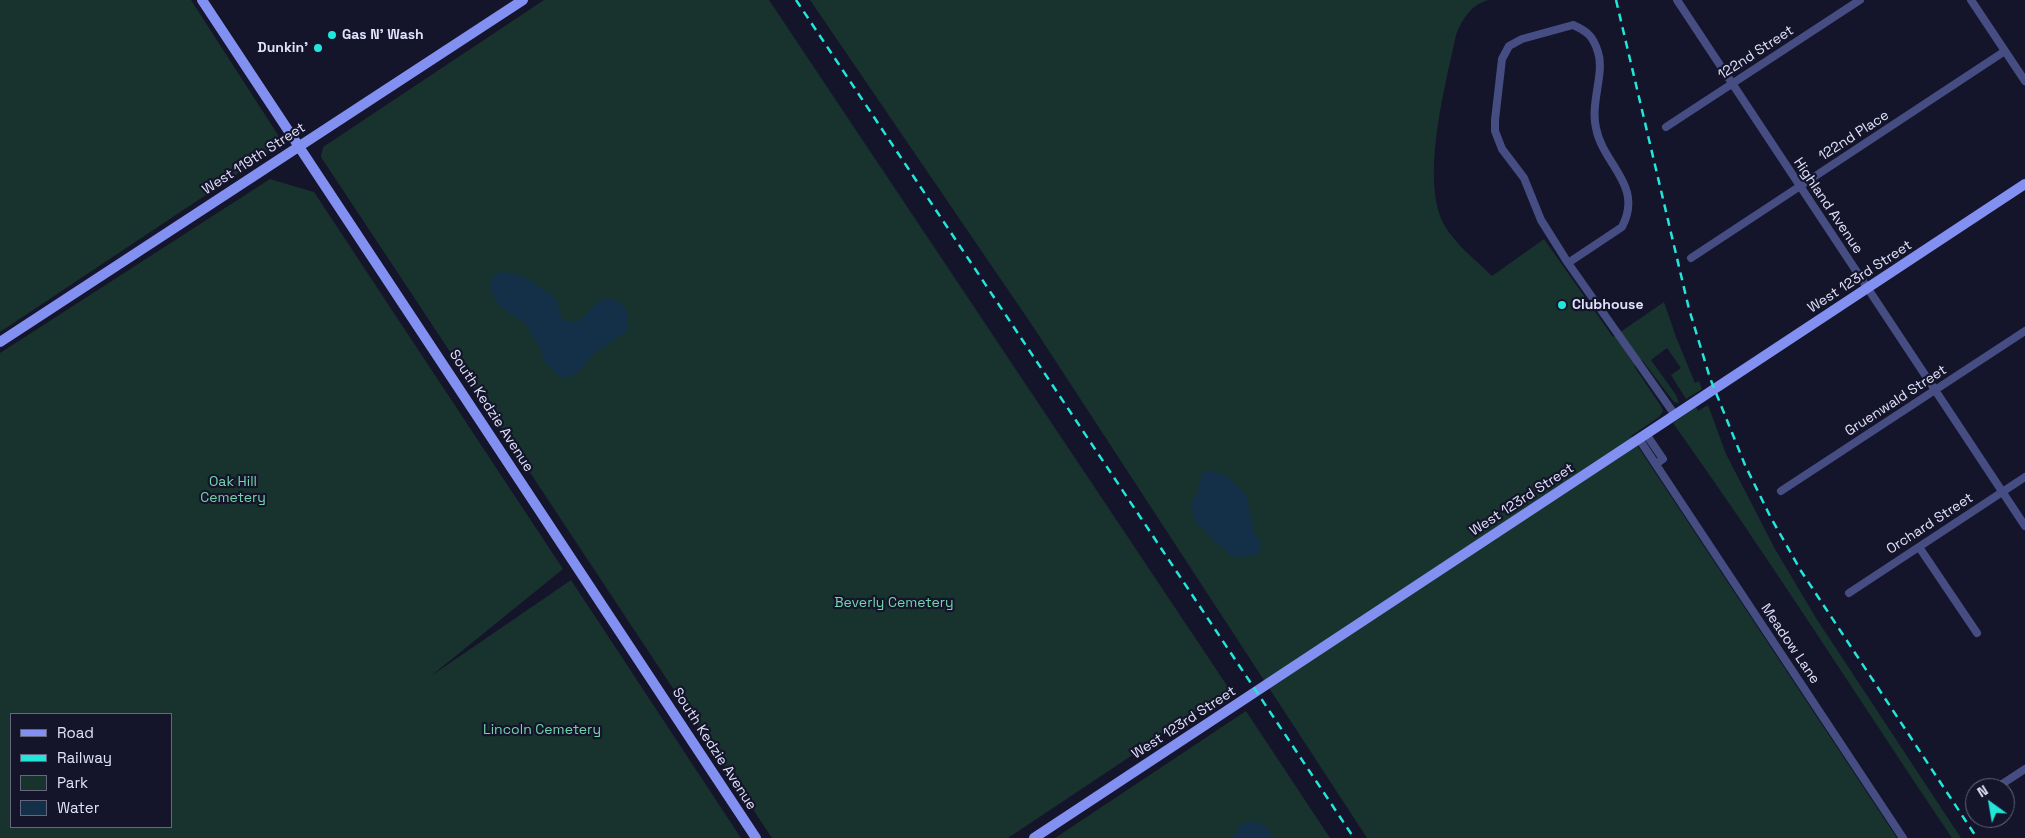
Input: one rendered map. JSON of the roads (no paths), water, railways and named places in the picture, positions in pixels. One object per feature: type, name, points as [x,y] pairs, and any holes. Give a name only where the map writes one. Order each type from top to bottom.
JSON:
[{"type":"street","name":"South Kedzie Avenue","points":[[202,0],[756,838]]},
{"type":"street","name":"West 119th Street","points":[[0,342],[523,0]]},
{"type":"street","name":"Highland Avenue","points":[[1677,0],[2025,526]]},
{"type":"street","name":"122nd Street","points":[[1666,128],[1860,0]]},
{"type":"street","points":[[1971,0],[2025,82]]},
{"type":"street","points":[[1568,263],[1622,227],[1630,206],[1625,184],[1604,151],[1596,129],[1594,106],[1599,54],[1586,30],[1573,24],[1522,39],[1509,46],[1502,59],[1495,113],[1495,131],[1502,149],[1524,178],[1541,220],[1568,263],[1675,415]]},
{"type":"street","name":"122nd Place","points":[[1691,258],[2005,51]]},
{"type":"street","name":"West 123rd Street","points":[[1034,838],[2025,184]]},
{"type":"street","name":"Gruenwald Street","points":[[1780,491],[2025,331]]},
{"type":"street","name":"Meadow Lane","points":[[1643,437],[1903,838]]},
{"type":"street","name":"Orchard Street","points":[[1849,593],[2025,477]]},
{"type":"street","points":[[1919,547],[1977,634]]},
{"type":"street","points":[[2011,778],[2025,769]]},
{"type":"water","points":[[502,272],[521,275],[553,296],[557,301],[562,319],[572,322],[579,320],[600,301],[607,298],[616,301],[627,311],[627,331],[594,354],[575,375],[565,378],[557,375],[544,360],[540,346],[533,338],[527,325],[500,307],[491,292],[489,284],[494,275]]},
{"type":"water","points":[[1211,471],[1228,478],[1248,497],[1246,499],[1254,533],[1262,544],[1258,555],[1230,556],[1222,546],[1216,544],[1202,527],[1197,524],[1191,509],[1191,502],[1197,494],[1202,473]]},
{"type":"water","points":[[1252,821],[1265,826],[1273,838],[1232,838],[1241,824]]},
{"type":"railway","points":[[796,0],[1354,838]]},
{"type":"railway","points":[[1616,0],[1689,309],[1710,378],[1745,465],[1770,516],[1801,571],[1977,838]]},
{"type":"place","name":"Gas N' Wash","points":[[332,35]]},
{"type":"place","name":"Dunkin'","points":[[318,48]]},
{"type":"place","name":"Clubhouse","points":[[1562,305]]},
{"type":"park label","name":"Oak Hill Cemetery","points":[[233,490]]},
{"type":"park label","name":"Beverly Cemetery","points":[[894,603]]},
{"type":"park label","name":"Lincoln Cemetery","points":[[542,730]]}]
